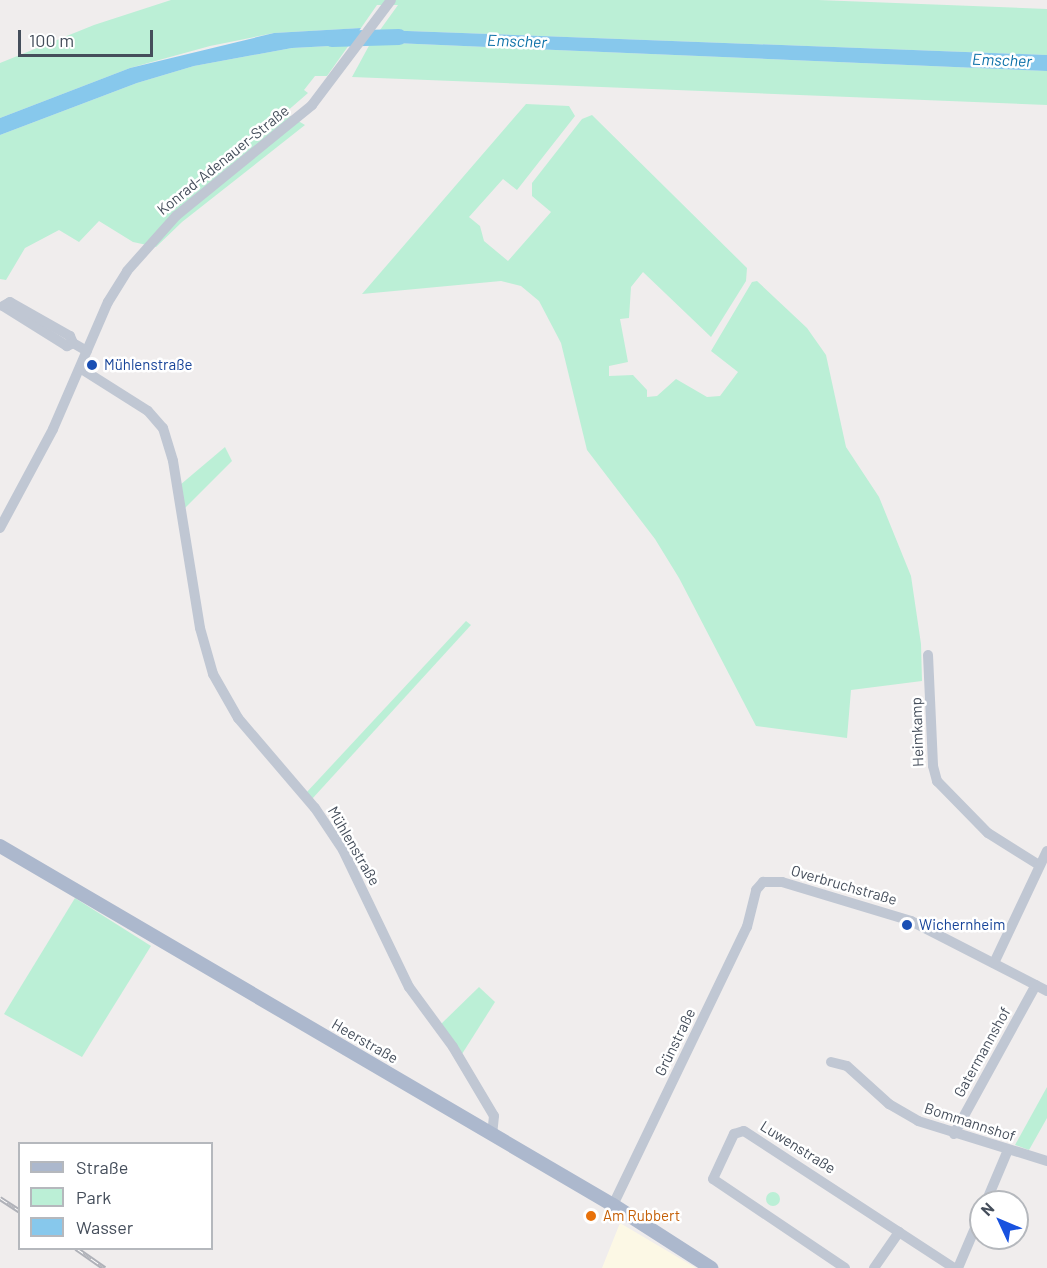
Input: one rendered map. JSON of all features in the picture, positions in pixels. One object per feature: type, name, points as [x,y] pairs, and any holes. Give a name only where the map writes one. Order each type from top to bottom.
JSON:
[{"type":"main road","name":"Heerstraße","points":[[0,846],[613,1205],[711,1268]]},
{"type":"street","name":"Konrad-Adenauer-Straße","points":[[0,528],[33,469],[116,288],[158,234],[303,114],[343,68],[389,2]]},
{"type":"street","points":[[73,343],[67,346],[4,310],[5,302],[70,336],[73,343],[87,351]]},
{"type":"street","name":"Mühlenstraße","points":[[80,368],[148,411],[163,428],[173,461],[200,628],[213,674],[238,718],[315,808],[343,850],[410,987],[453,1047],[494,1116],[492,1135]]},
{"type":"street","name":"Heimkamp","points":[[928,655],[933,766],[937,781],[988,833],[1040,865]]},
{"type":"street","points":[[994,963],[1047,851]]},
{"type":"street","name":"Overbruchstraße","points":[[759,888],[782,882],[911,921],[1047,991]]},
{"type":"street","name":"Grünstraße","points":[[613,1205],[747,927],[759,888]]},
{"type":"street","name":"Gatermannshof","points":[[954,1134],[1036,985]]},
{"type":"street","name":"Bommannshof","points":[[831,1062],[847,1066],[904,1115],[954,1134],[1047,1161]]},
{"type":"street","name":"Luwenstraße","points":[[845,1268],[713,1179],[734,1134],[744,1131],[956,1268]]},
{"type":"street","points":[[991,1190],[1008,1150]]},
{"type":"street","points":[[874,1268],[899,1232]]},
{"type":"street","points":[[956,1268],[969,1240]]},
{"type":"shaded area","points":[[620,1223],[696,1268],[602,1268]]},
{"type":"green space","points":[[171,0],[818,0],[1047,9],[1047,55],[380,30],[398,5],[377,5],[361,28],[274,33],[210,46],[130,68],[0,118],[0,63],[94,25]]},
{"type":"green space","points":[[371,42],[1047,71],[1047,105],[352,77]]},
{"type":"green space","points":[[349,45],[327,76],[315,76],[304,90],[308,93],[285,113],[305,125],[182,222],[156,247],[133,242],[99,221],[79,242],[59,230],[25,248],[6,280],[0,279],[0,135],[137,83],[194,66],[292,48]]},
{"type":"green space","points":[[526,104],[569,106],[575,116],[517,190],[503,179],[469,217],[480,226],[484,241],[508,261],[551,212],[532,196],[532,183],[582,119],[592,115],[747,268],[746,281],[711,337],[643,272],[631,287],[629,318],[620,319],[628,362],[609,366],[609,376],[633,375],[647,390],[647,397],[657,396],[676,379],[707,397],[720,396],[738,372],[711,351],[752,282],[757,281],[807,328],[826,355],[846,447],[879,497],[911,576],[921,644],[922,681],[851,690],[847,738],[756,726],[679,578],[655,539],[587,450],[561,343],[539,301],[521,286],[501,281],[362,294]]},
{"type":"green space","points":[[225,447],[232,461],[184,509],[180,485]]},
{"type":"green space","points":[[466,621],[471,625],[312,799],[306,793]]},
{"type":"green space","points":[[75,898],[151,946],[82,1057],[4,1014]]},
{"type":"green space","points":[[479,987],[495,1002],[462,1054],[440,1025]]},
{"type":"green space","points":[[1047,1087],[1047,1118],[1029,1150],[1015,1145]]},
{"type":"green space","points":[[770,1192],[776,1192],[780,1199],[776,1206],[770,1206],[766,1202],[766,1196]]},
{"type":"water","points":[[361,28],[349,45],[292,48],[194,66],[137,83],[0,135],[0,118],[130,68],[274,33]]},
{"type":"water","points":[[380,30],[1047,55],[1047,71],[371,42]]},
{"type":"waterway","name":"Emscher","points":[[332,39],[399,37]]},
{"type":"railway","points":[[0,1198],[18,1210]]},
{"type":"railway","points":[[79,1250],[105,1268]]},
{"type":"place","name":"Mühlenstraße","points":[[92,365]]},
{"type":"place","name":"Wichernheim","points":[[907,925]]},
{"type":"place","name":"Am Rubbert","points":[[591,1216]]}]
